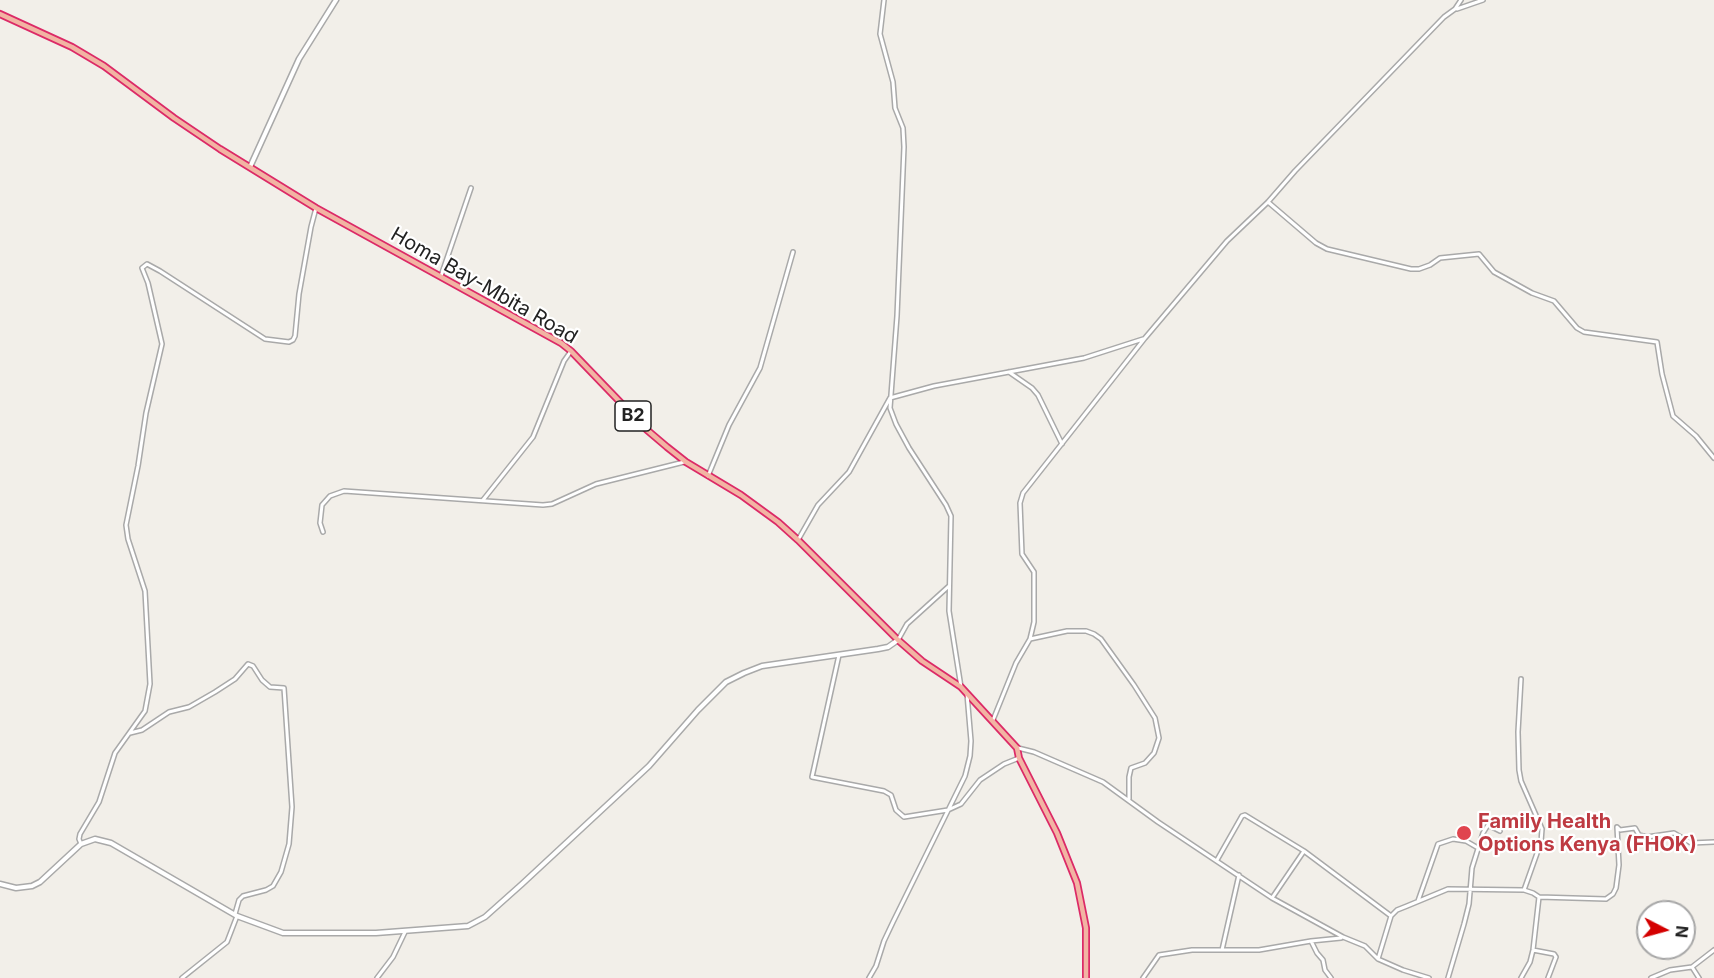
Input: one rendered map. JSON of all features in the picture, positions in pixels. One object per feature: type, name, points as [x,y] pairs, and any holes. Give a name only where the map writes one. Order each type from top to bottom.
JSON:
[{"type":"highway","name":"Homa Bay-Mbita Road","points":[[0,14],[72,47],[104,66],[174,118],[316,208],[529,325],[571,351],[647,430],[686,462],[741,495],[798,540],[898,640],[922,661],[961,687],[1017,748],[1019,758],[1057,833],[1077,883],[1086,928],[1086,978]]},
{"type":"street","points":[[250,167],[294,68],[336,0]]},
{"type":"street","points":[[884,0],[880,34],[893,82],[895,108],[903,128],[904,147],[897,316],[890,408],[896,424],[951,516],[949,611],[961,687]]},
{"type":"street","points":[[1455,9],[1461,0]]},
{"type":"street","points":[[993,720],[1016,663],[1030,639],[1034,622],[1034,577],[1032,568],[1022,554],[1021,498],[1145,338],[1242,224],[1268,202],[1444,16],[1455,9],[1483,0]]},
{"type":"street","points":[[441,276],[471,188]]},
{"type":"street","points":[[1268,202],[1316,243],[1327,249],[1412,269],[1430,265],[1440,258],[1479,254],[1494,272],[1532,293],[1554,301],[1577,328],[1584,332],[1657,342],[1662,374],[1673,416],[1696,436],[1714,458]]},
{"type":"street","points":[[81,844],[80,834],[99,802],[113,758],[145,711],[150,684],[145,591],[128,539],[126,525],[146,413],[162,344],[148,283],[142,268],[147,264],[160,271],[265,339],[289,342],[295,336],[299,294],[316,208]]},
{"type":"street","points":[[708,476],[729,425],[760,368],[793,252]]},
{"type":"street","points":[[798,540],[818,505],[849,472],[890,398],[934,386],[1084,358],[1145,338]]},
{"type":"street","points":[[483,501],[533,438],[561,369],[571,351]]},
{"type":"street","points":[[1009,372],[1038,395],[1062,444]]},
{"type":"street","points":[[323,532],[320,523],[322,505],[330,496],[344,491],[543,506],[596,484],[686,462]]},
{"type":"street","points":[[0,884],[16,888],[32,886],[40,882],[81,844],[95,839],[111,843],[236,916],[274,931],[294,934],[405,932],[468,926],[485,917],[649,766],[726,682],[762,666],[888,647],[898,640],[907,624],[949,586]]},
{"type":"street","points":[[1030,639],[1067,631],[1086,631],[1094,634],[1101,639],[1155,718],[1159,738],[1154,753],[1145,763],[1131,768],[1129,799]]},
{"type":"street","points":[[839,655],[812,777],[884,791],[891,795],[896,810],[904,818],[948,810],[961,804],[980,780],[993,770],[1019,758]]},
{"type":"street","points":[[128,734],[142,730],[169,712],[189,707],[235,679],[248,664],[253,666],[262,681],[270,687],[284,688],[292,807],[289,844],[281,872],[273,886],[243,896],[239,900],[228,942],[183,978]]},
{"type":"street","points":[[1521,679],[1518,732],[1519,770],[1521,781],[1542,830],[1541,842],[1524,890]]},
{"type":"street","points":[[869,978],[893,922],[965,776],[970,756],[967,694]]},
{"type":"street","points":[[1017,748],[1034,752],[1103,782],[1158,822],[1272,898],[1342,937],[1365,946],[1378,959],[1429,978]]},
{"type":"street","points":[[1216,860],[1242,816],[1245,815],[1304,851],[1391,916]]},
{"type":"street","points":[[1448,978],[1469,903],[1472,868],[1478,848],[1488,825],[1500,831]]},
{"type":"street","points":[[1378,959],[1391,916],[1397,910],[1448,889],[1524,890],[1533,892],[1539,897],[1606,899],[1613,894],[1616,888],[1619,865],[1617,827],[1620,830],[1635,828],[1639,835],[1647,837],[1674,833],[1691,843],[1714,842]]},
{"type":"street","points":[[1418,901],[1438,844],[1453,839],[1466,841],[1478,848]]},
{"type":"street","points":[[1272,898],[1304,851]]},
{"type":"street","points":[[1222,950],[1239,875]]},
{"type":"street","points":[[1521,978],[1530,962],[1533,950],[1539,897]]},
{"type":"street","points":[[377,978],[393,957],[405,932]]},
{"type":"street","points":[[1143,978],[1159,955],[1192,950],[1259,950],[1342,937]]},
{"type":"street","points":[[1311,941],[1331,978]]},
{"type":"street","points":[[1533,950],[1554,954],[1556,957],[1548,978]]},
{"type":"street","points":[[1651,978],[1670,970],[1692,967],[1714,950]]},
{"type":"street","points":[[1692,967],[1699,978]]},
{"type":"place","name":"Family Health Options Kenya (FHOK)","points":[[1464,833]]}]
